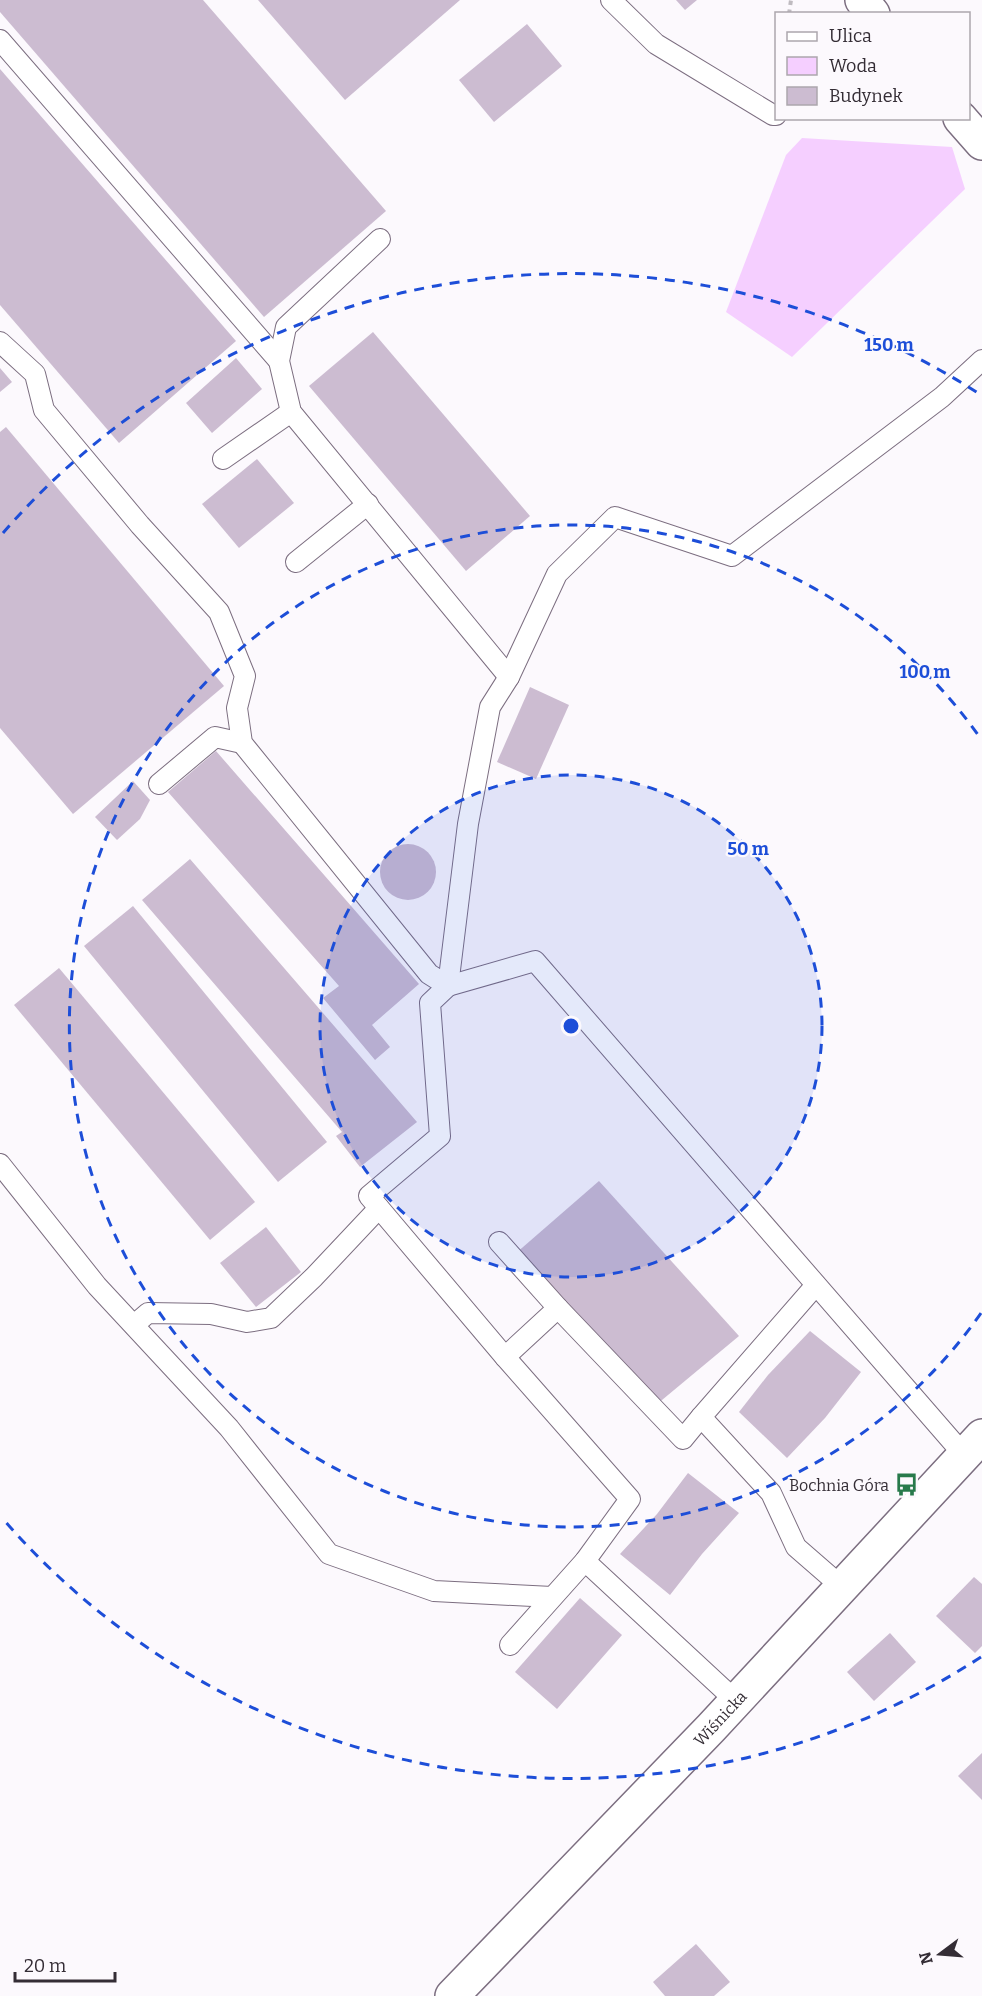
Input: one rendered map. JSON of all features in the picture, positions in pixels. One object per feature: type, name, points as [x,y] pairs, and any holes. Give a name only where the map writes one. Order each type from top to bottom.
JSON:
[{"type":"main road","points":[[862,0],[871,12]]},
{"type":"main road","points":[[962,120],[982,143]]},
{"type":"main road","name":"Wiśnicka","points":[[452,1996],[736,1701],[973,1445]]},
{"type":"lane","points":[[611,0],[656,44],[775,115]]},
{"type":"lane","points":[[0,40],[279,361]]},
{"type":"lane","points":[[380,239],[286,327],[279,361],[291,411],[509,677]]},
{"type":"lane","points":[[0,342],[34,374],[44,410],[141,525],[219,612],[245,676],[237,708],[242,742],[429,974],[448,986]]},
{"type":"lane","points":[[448,986],[468,824],[490,707],[509,677],[557,574],[615,516],[732,556],[942,397],[982,360]]},
{"type":"lane","points":[[223,459],[291,411]]},
{"type":"lane","points":[[296,562],[368,504]]},
{"type":"lane","points":[[159,784],[215,737],[242,742]]},
{"type":"lane","points":[[510,1645],[585,1561],[630,1499],[505,1357],[369,1196],[440,1136],[430,1003],[448,986],[535,961],[816,1285],[973,1445]]},
{"type":"lane","points":[[0,1164],[97,1286],[229,1428],[329,1554],[434,1592],[552,1597]]},
{"type":"lane","points":[[134,1325],[148,1313],[211,1314],[247,1322],[271,1318],[314,1277],[379,1208]]},
{"type":"lane","points":[[499,1242],[558,1308],[683,1439],[816,1285]]},
{"type":"lane","points":[[505,1357],[558,1308]]},
{"type":"lane","points":[[701,1417],[771,1492],[796,1546],[842,1587]]},
{"type":"lane","points":[[585,1561],[736,1701]]},
{"type":"water","points":[[802,138],[952,147],[965,189],[792,357],[726,312],[786,155]]},
{"type":"building","points":[[0,0],[203,0],[386,211],[264,317],[0,12]]},
{"type":"building","points":[[258,0],[460,0],[345,100]]},
{"type":"building","points":[[676,0],[697,0],[685,10]]},
{"type":"building","points":[[527,24],[562,66],[494,122],[459,80]]},
{"type":"building","points":[[0,69],[236,341],[119,443],[0,305]]},
{"type":"building","points":[[373,332],[530,516],[466,571],[309,386]]},
{"type":"building","points":[[236,358],[262,389],[212,433],[186,403]]},
{"type":"building","points":[[0,368],[12,382],[0,392]]},
{"type":"building","points":[[6,427],[224,686],[73,814],[0,728],[0,432]]},
{"type":"building","points":[[257,459],[294,503],[239,548],[202,504]]},
{"type":"building","points":[[530,687],[569,705],[536,779],[497,762]]},
{"type":"building","points":[[216,751],[419,984],[372,1025],[390,1047],[375,1060],[323,998],[339,986],[168,792]]},
{"type":"building","points":[[133,781],[150,800],[140,819],[117,840],[95,817]]},
{"type":"building","points":[[403,844],[413,844],[428,852],[434,861],[436,872],[434,883],[428,892],[413,900],[403,900],[392,895],[385,888],[380,877],[380,867],[385,856],[392,849]]},
{"type":"building","points":[[190,859],[417,1122],[360,1167],[336,1136],[342,1132],[142,900]]},
{"type":"building","points":[[133,906],[327,1142],[278,1182],[84,946]]},
{"type":"building","points":[[59,968],[255,1202],[210,1240],[14,1005]]},
{"type":"building","points":[[599,1181],[739,1336],[656,1405],[515,1254]]},
{"type":"building","points":[[266,1227],[301,1272],[256,1307],[220,1263]]},
{"type":"building","points":[[810,1331],[861,1372],[825,1418],[787,1458],[739,1412],[768,1375]]},
{"type":"building","points":[[688,1473],[739,1513],[702,1554],[670,1595],[620,1554],[657,1514]]},
{"type":"building","points":[[974,1577],[982,1584],[982,1646],[975,1653],[936,1616]]},
{"type":"building","points":[[580,1598],[622,1635],[557,1709],[515,1672]]},
{"type":"building","points":[[890,1633],[916,1662],[874,1701],[847,1672]]},
{"type":"building","points":[[982,1753],[982,1800],[958,1776]]},
{"type":"building","points":[[696,1944],[730,1982],[714,1996],[665,1996],[653,1982]]},
{"type":"place","name":"Bochnia Góra","points":[[907,1485]]}]
